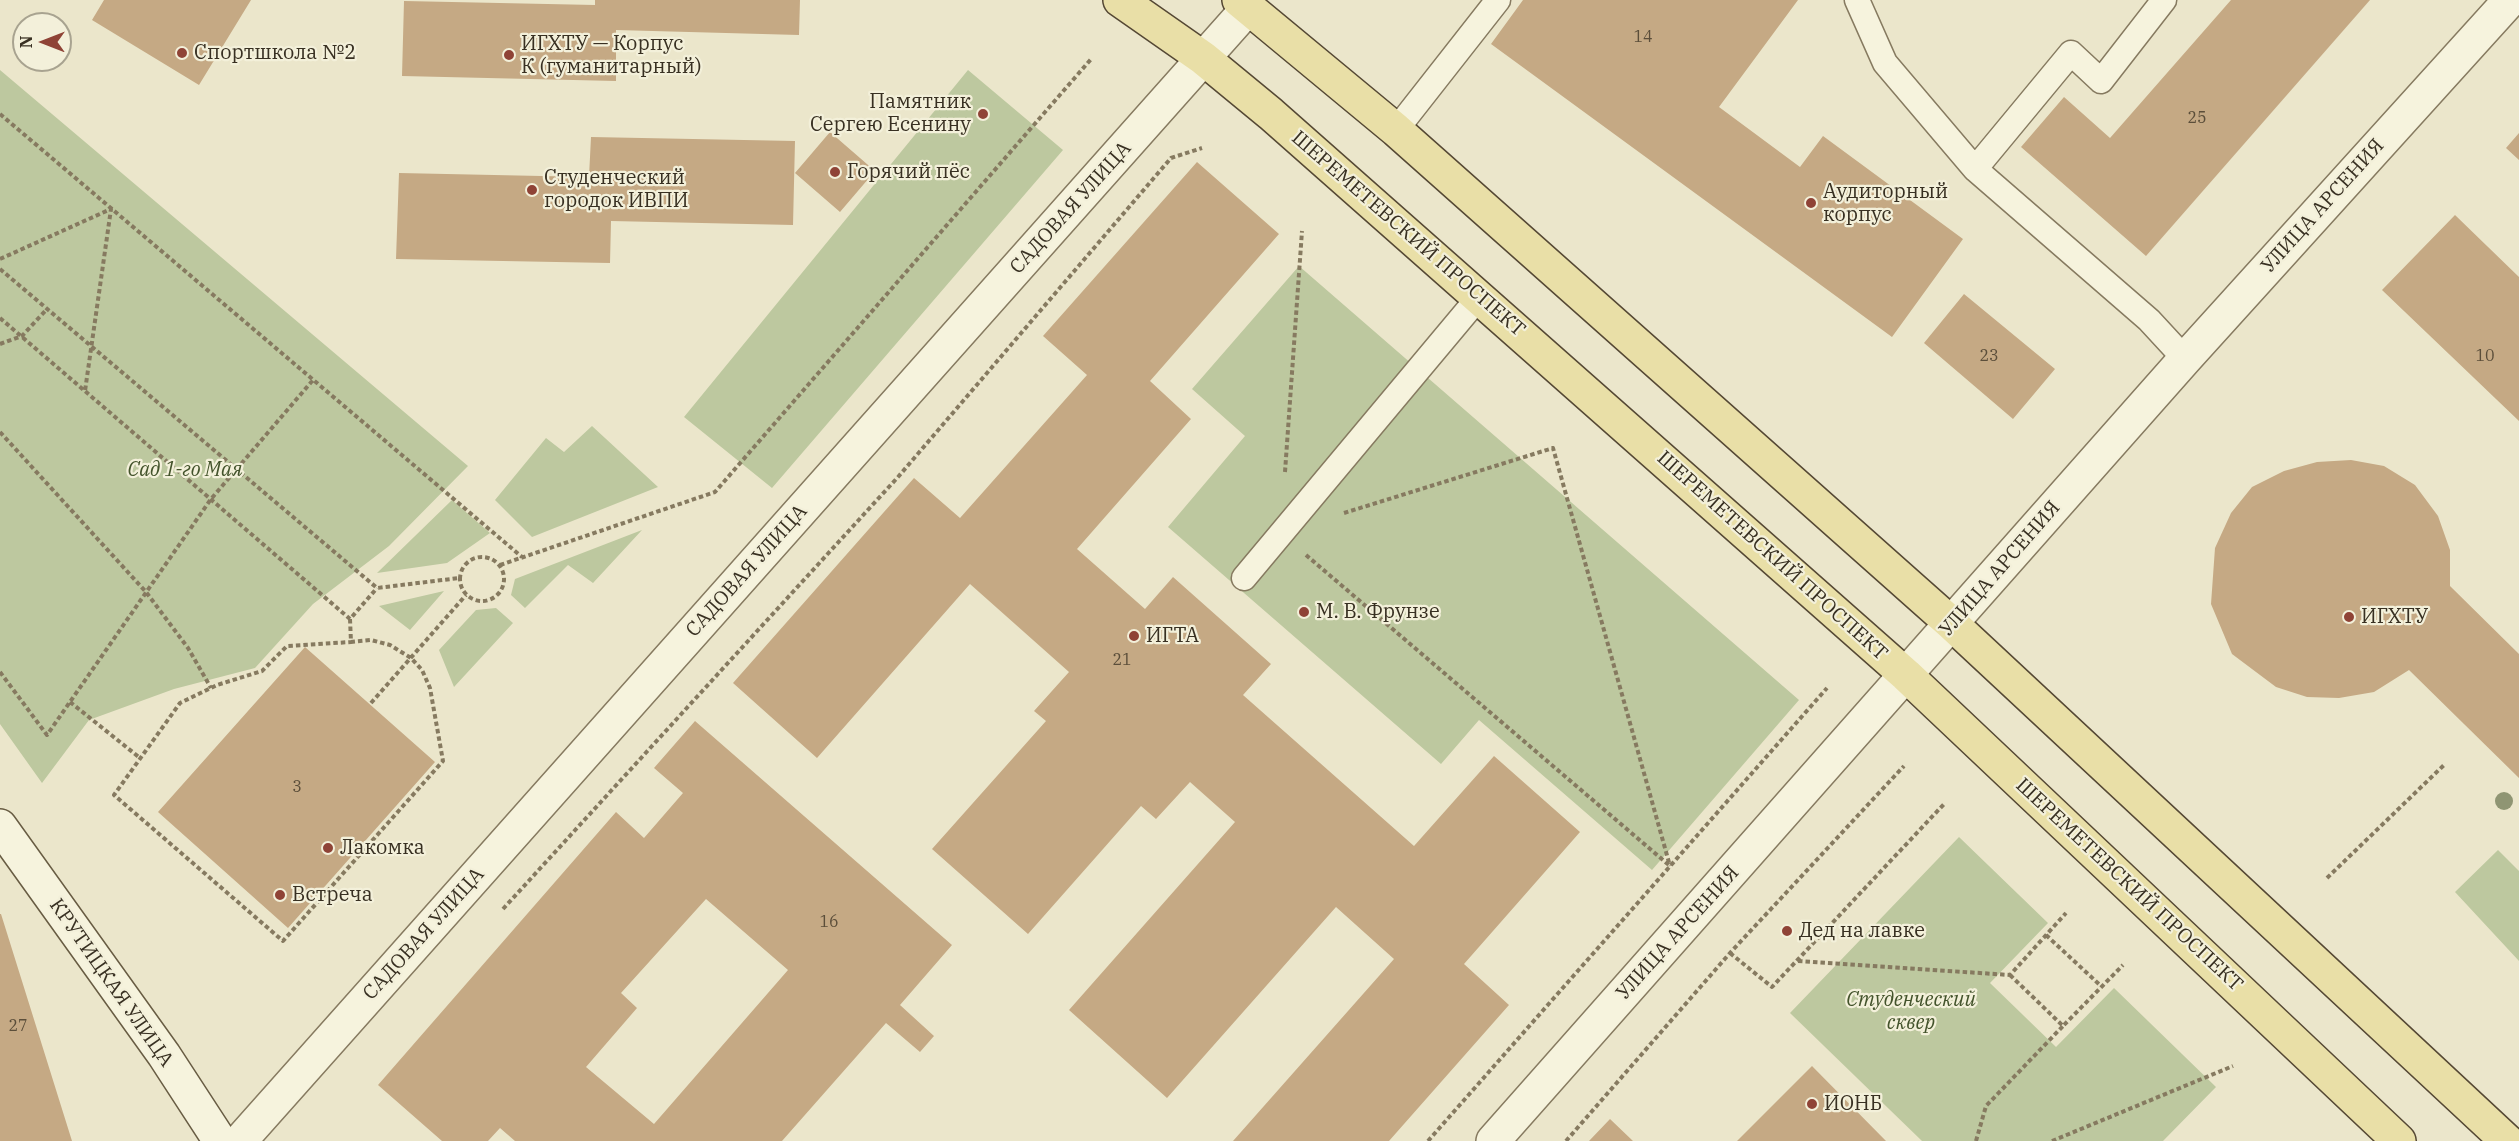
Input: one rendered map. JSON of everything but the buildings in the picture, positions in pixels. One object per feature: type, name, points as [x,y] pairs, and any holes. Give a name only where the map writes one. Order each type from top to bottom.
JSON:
[{"type":"main road","name":"ШЕРЕМЕТЕВСКИЙ ПРОСПЕКТ","points":[[1120,0],[1203,58],[1271,114],[1906,675],[2399,1141]]},
{"type":"main road","points":[[1247,2],[1396,130],[1952,624],[2507,1141]]},
{"type":"street","name":"УЛИЦА АРСЕНИЯ","points":[[1493,1141],[2185,359],[2510,0]]},
{"type":"street","name":"САДОВАЯ УЛИЦА","points":[[240,1141],[1203,58],[1247,2]]},
{"type":"street","name":"КРУТИЦКАЯ УЛИЦА","points":[[0,826],[164,1054],[220,1141]]},
{"type":"lane","points":[[1396,130],[1498,0]]},
{"type":"lane","points":[[1857,0],[1885,63],[1975,169],[2149,320],[2185,359]]},
{"type":"lane","points":[[1975,169],[2071,53],[2101,81],[2164,0]]},
{"type":"lane","points":[[1244,578],[1479,297]]},
{"type":"path","points":[[500,565],[715,492],[1092,58]]},
{"type":"path","points":[[0,114],[523,557]]},
{"type":"path","points":[[498,915],[898,477],[1171,158],[1202,148]]},
{"type":"path","points":[[0,259],[111,208]]},
{"type":"path","points":[[85,391],[111,208]]},
{"type":"path","points":[[1285,475],[1302,231]]},
{"type":"path","points":[[0,269],[377,588]]},
{"type":"path","points":[[0,344],[22,336],[47,309]]},
{"type":"path","points":[[0,318],[350,619]]},
{"type":"path","points":[[0,672],[47,735],[211,499],[313,380]]},
{"type":"path","points":[[0,432],[146,592],[188,648],[211,688]]},
{"type":"path","points":[[1338,515],[1553,447],[1670,866]]},
{"type":"path","points":[[1281,533],[1670,866]]},
{"type":"path","points":[[488,557],[500,565],[505,579],[500,593],[494,598],[479,601],[466,595],[459,578],[463,568],[474,558],[488,557]]},
{"type":"path","points":[[351,642],[350,619],[377,588],[459,578]]},
{"type":"path","points":[[371,703],[466,595]]},
{"type":"path","points":[[371,640],[390,645],[411,658],[422,670],[430,688],[443,761],[283,941],[114,795],[180,703],[211,688],[262,671],[288,646],[351,642],[371,640]]},
{"type":"path","points":[[1428,1141],[1827,688]]},
{"type":"path","points":[[70,702],[140,758]]},
{"type":"path","points":[[2327,878],[2444,765]]},
{"type":"path","points":[[1566,1141],[1730,953],[1904,766]]},
{"type":"path","points":[[1730,953],[1772,987],[1945,803]]},
{"type":"path","points":[[2010,975],[2066,913]]},
{"type":"path","points":[[2046,935],[2101,986]]},
{"type":"path","points":[[1797,961],[2010,975],[2063,1026]]},
{"type":"path","points":[[1976,1141],[1986,1106],[2123,965]]},
{"type":"path","points":[[2052,1141],[2233,1066]]},
{"type":"green space","name":"Сад 1-го Мая","points":[[0,70],[468,466],[389,546],[313,604],[255,668],[174,689],[89,720],[42,783],[0,724]]},
{"type":"green space","points":[[968,70],[1063,150],[772,488],[684,417]]},
{"type":"green space","points":[[1299,266],[1799,700],[1652,870],[1479,720],[1441,764],[1168,527],[1245,436],[1192,389]]},
{"type":"green space","points":[[592,426],[658,487],[532,537],[495,500],[546,438],[564,452]]},
{"type":"green space","points":[[452,500],[490,533],[447,563],[377,573]]},
{"type":"green space","points":[[642,530],[593,583],[568,565],[525,608],[511,595],[515,579]]},
{"type":"green space","points":[[444,591],[410,630],[379,606]]},
{"type":"green space","points":[[496,608],[513,623],[454,687],[439,650],[476,610]]},
{"type":"green space","name":"Студенческий сквер","points":[[1959,837],[2048,923],[1990,983],[2056,1047],[2114,988],[2216,1087],[2163,1141],[1922,1141],[1790,1013]]},
{"type":"green space","points":[[2498,850],[2519,871],[2519,961],[2455,892]]},
{"type":"place","name":"Спортшкола №2","points":[[182,53]]},
{"type":"place","name":"ИГХТУ — Корпус К (гуманитарный)","points":[[509,55]]},
{"type":"place","name":"Памятник Сергею Есенину","points":[[983,114]]},
{"type":"place","name":"Горячий пёс","points":[[835,172]]},
{"type":"place","name":"Студенческий городок ИВПИ","points":[[532,190]]},
{"type":"place","name":"Аудиторный корпус","points":[[1811,203]]},
{"type":"place","name":"М. В. Фрунзе","points":[[1304,612]]},
{"type":"place","name":"ИГХТУ","points":[[2349,617]]},
{"type":"place","name":"ИГТА","points":[[1134,636]]},
{"type":"place","name":"Лакомка","points":[[328,848]]},
{"type":"place","name":"Встреча","points":[[280,895]]},
{"type":"place","name":"Дед на лавке","points":[[1787,931]]},
{"type":"place","name":"ИОНБ","points":[[1812,1104]]}]
